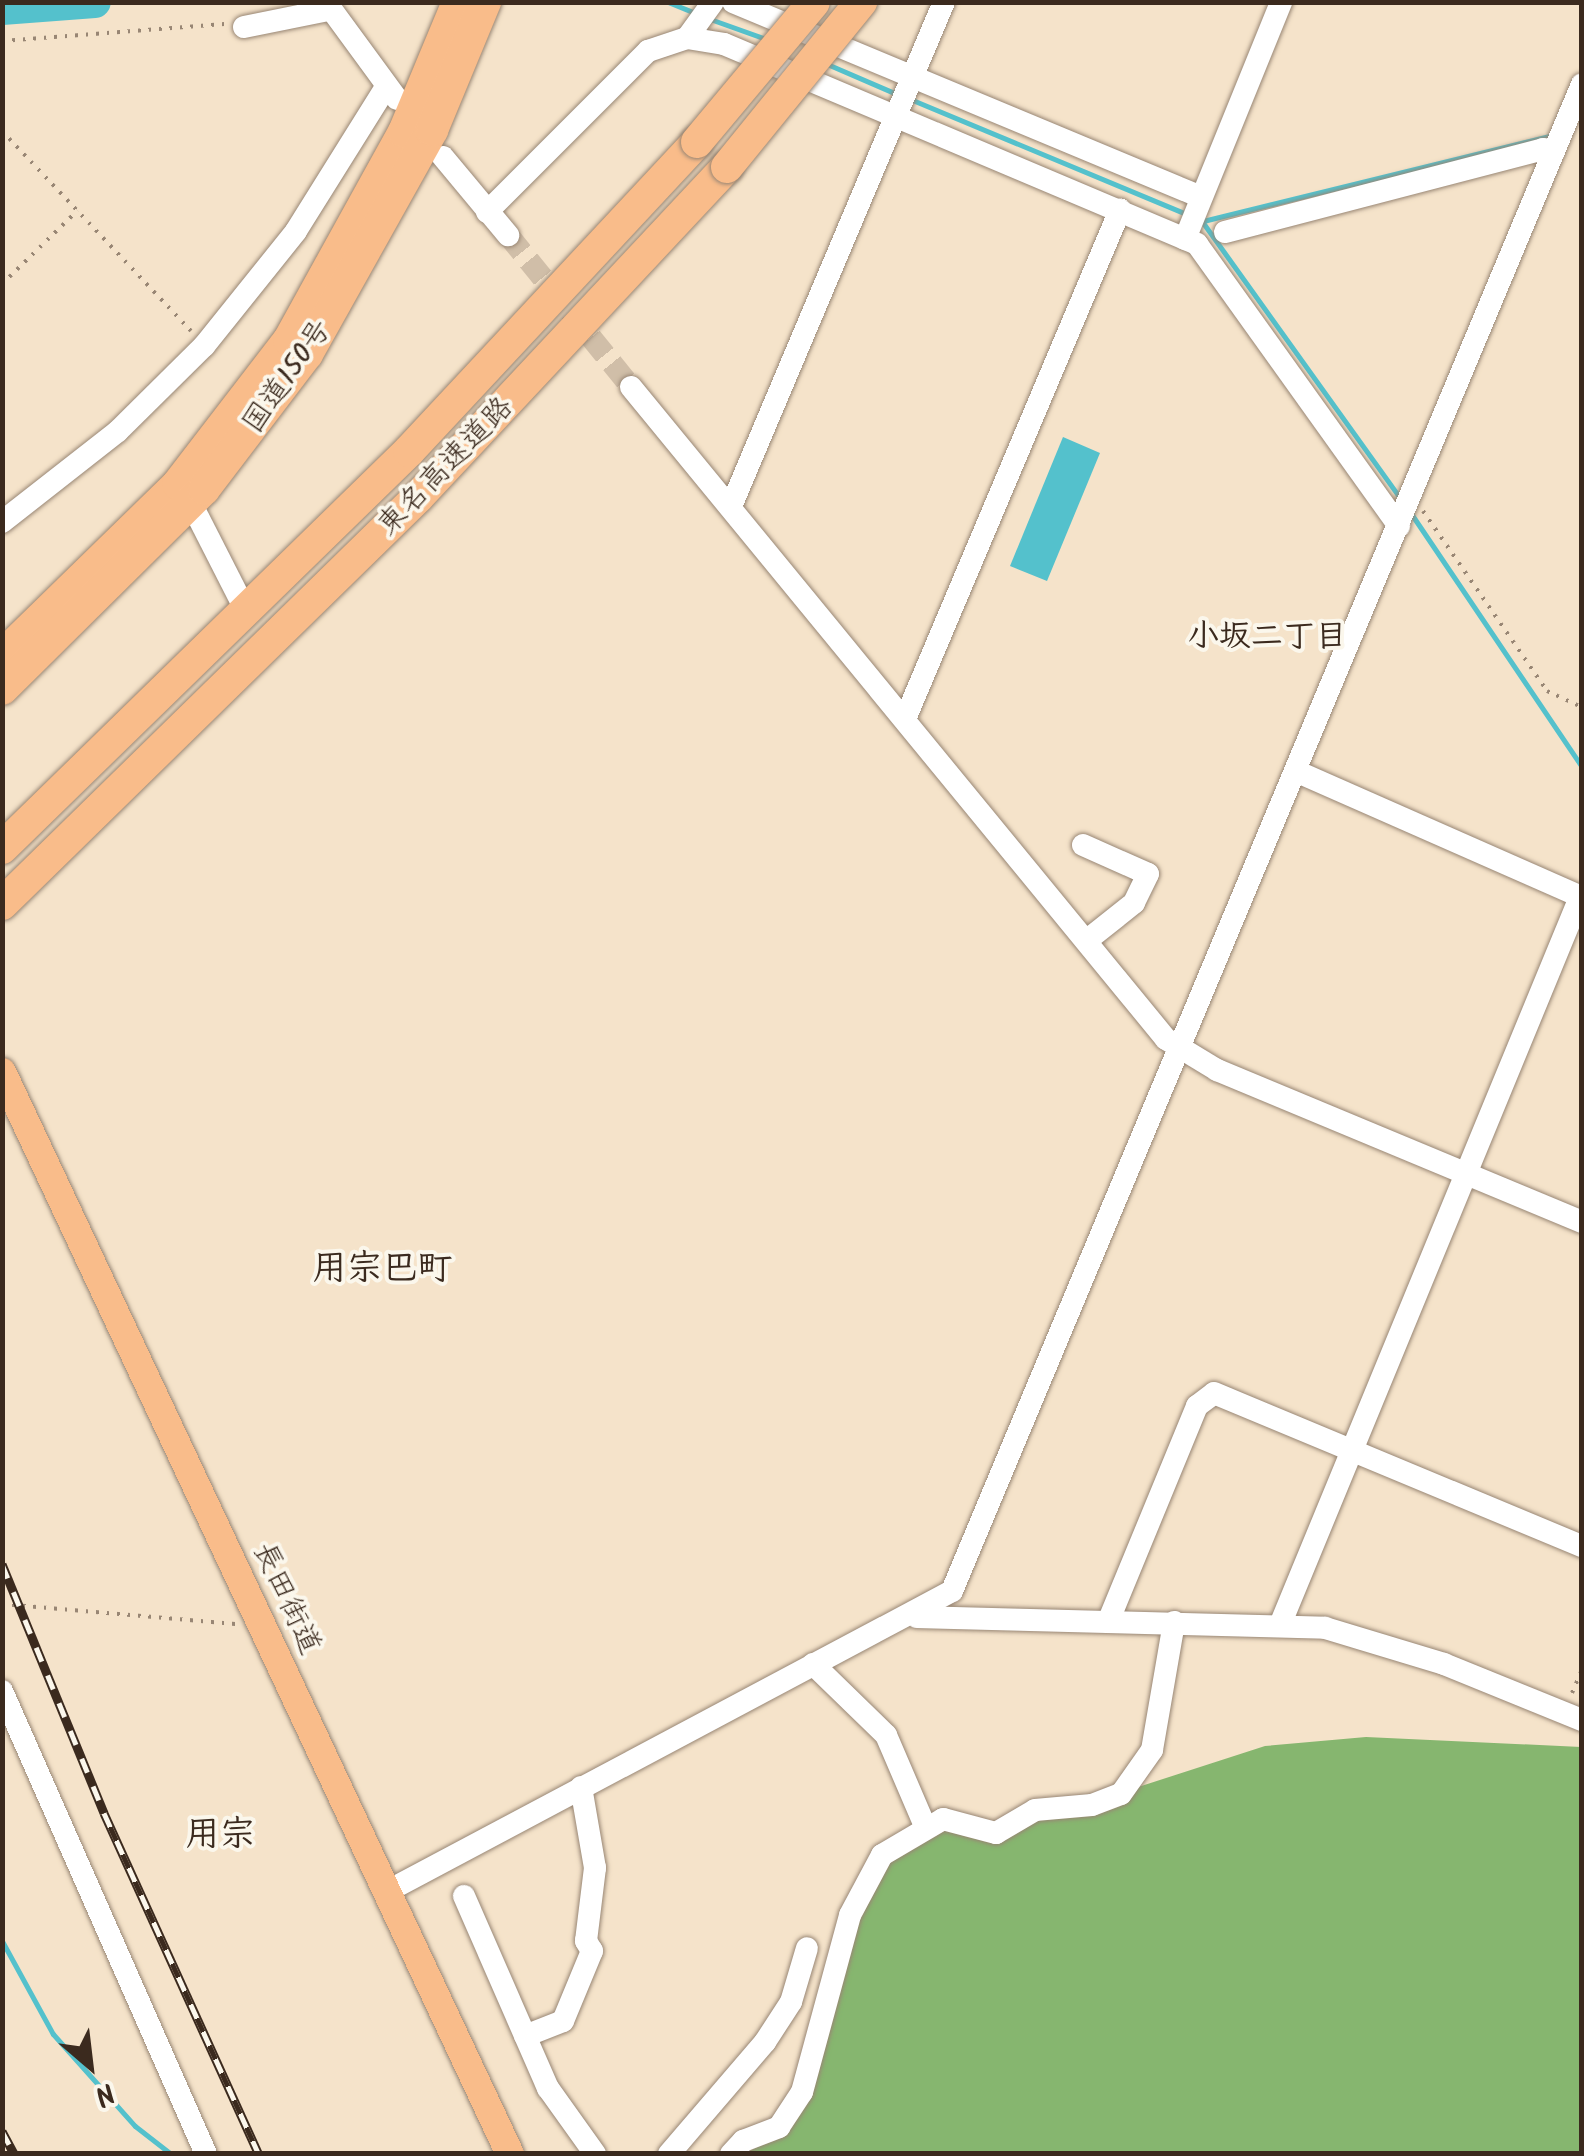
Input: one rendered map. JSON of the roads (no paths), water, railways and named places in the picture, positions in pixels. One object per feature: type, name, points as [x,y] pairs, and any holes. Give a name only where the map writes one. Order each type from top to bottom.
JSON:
[{"type":"highway","name":"国道150号","points":[[2,656],[178,484],[289,340],[404,132],[458,2]]},
{"type":"highway","name":"国道150号","points":[[2,689],[191,503],[274,400],[356,275],[432,130],[484,2]]},
{"type":"highway","name":"東名高速道路","points":[[2,848],[247,613],[517,338],[698,142],[814,2]]},
{"type":"highway","name":"東名高速道路","points":[[5,902],[418,497],[726,167],[862,2]]},
{"type":"main road","name":"長田街道","points":[[2,1072],[510,2154]]},
{"type":"street","points":[[732,2],[1200,199]]},
{"type":"street","points":[[732,504],[898,121],[944,2]]},
{"type":"street","points":[[1186,234],[1281,2]]},
{"type":"street","points":[[488,212],[631,64],[690,32],[713,3]]},
{"type":"street","points":[[2,522],[118,431],[204,346],[296,231],[391,93],[327,6],[244,27]]},
{"type":"street","points":[[690,32],[898,121],[958,139],[1120,210],[1186,234],[1399,526]]},
{"type":"street","points":[[386,1892],[947,1597],[958,1581],[1582,84]]},
{"type":"street","points":[[1225,232],[1544,149],[1553,153]]},
{"type":"street","points":[[443,157],[508,235]]},
{"type":"street","points":[[905,719],[1120,210]]},
{"type":"street","points":[[631,387],[732,504],[778,570],[1181,1050],[1582,1222]]},
{"type":"street","points":[[191,503],[247,613]]},
{"type":"street","points":[[1280,1625],[1581,897],[1298,772]]},
{"type":"street","points":[[1083,844],[1148,874],[1134,903],[1086,940]]},
{"type":"street","points":[[1108,1622],[1203,1398],[1224,1395],[1582,1546]]},
{"type":"street","points":[[910,1617],[1280,1625],[1377,1640],[1573,1716]]},
{"type":"street","points":[[731,2154],[742,2141],[779,2127],[794,2107],[860,1890],[882,1855],[924,1826],[954,1818],[996,1833],[1035,1810],[1092,1804],[1121,1794],[1152,1750],[1174,1622]]},
{"type":"street","points":[[814,1664],[886,1734],[924,1826]]},
{"type":"street","points":[[2,1691],[206,2154]]},
{"type":"street","points":[[525,2036],[562,2021],[592,1951],[586,1940],[594,1868],[581,1787]]},
{"type":"street","points":[[464,1896],[548,2088],[595,2154]]},
{"type":"street","points":[[669,2154],[792,2002],[807,1948]]},
{"type":"water","points":[[1063,437],[1100,453],[1047,581],[1010,566]]},
{"type":"waterway","points":[[2,9],[95,2]]},
{"type":"waterway","points":[[668,2],[695,13]]},
{"type":"waterway","points":[[710,19],[766,39]]},
{"type":"waterway","points":[[827,64],[899,95]]},
{"type":"waterway","points":[[910,99],[1186,214]]},
{"type":"waterway","points":[[1203,221],[1554,135]]},
{"type":"waterway","points":[[1201,220],[1401,499]]},
{"type":"waterway","points":[[1410,512],[1582,767]]},
{"type":"waterway","points":[[2,1143],[2,1192]]},
{"type":"waterway","points":[[2,1941],[53,2034],[135,2126],[171,2154]]},
{"type":"waterway","points":[[276,2154],[419,2154]]},
{"type":"tunnel","points":[[508,235],[631,387]]},
{"type":"railway","points":[[2,1564],[104,1813],[259,2154]]},
{"type":"railway","points":[[2,2131],[14,2154]]},
{"type":"district","name":"小坂二丁目","points":[[1267,638]]},
{"type":"district","name":"用宗巴町","points":[[382,1270]]},
{"type":"district","name":"用宗","points":[[220,1836]]}]
